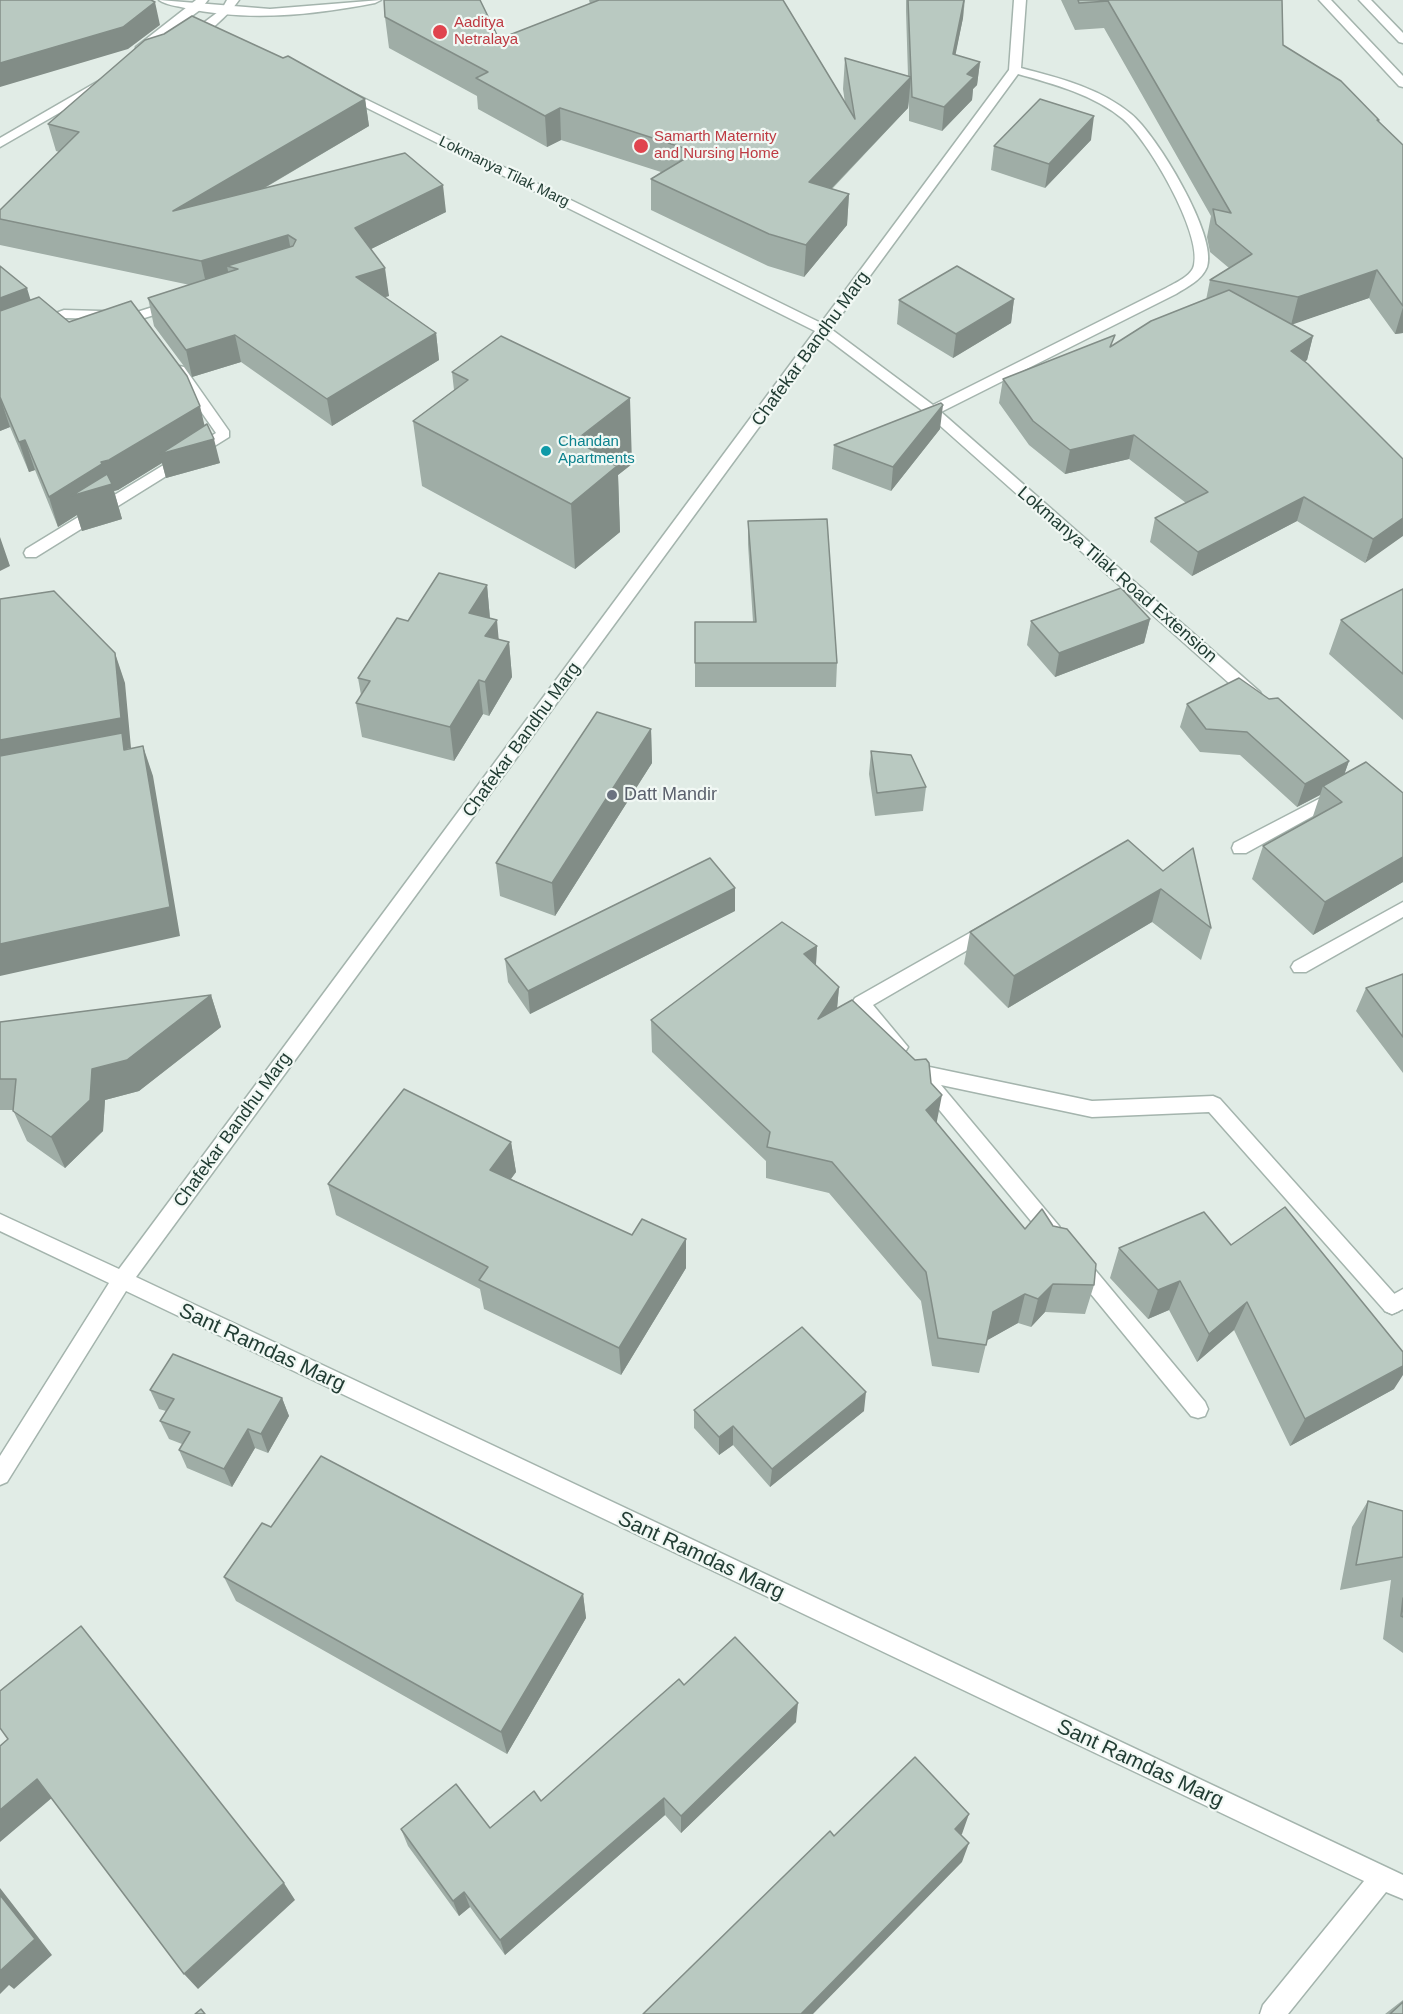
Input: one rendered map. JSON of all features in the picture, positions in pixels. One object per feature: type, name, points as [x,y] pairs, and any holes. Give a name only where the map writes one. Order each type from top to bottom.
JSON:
[{"type":"street","points":[[165,0],[199,4],[226,11],[336,8],[375,0]]},
{"type":"street","points":[[183,44],[210,30],[233,0]]},
{"type":"street","points":[[932,411],[1171,291],[1201,268],[1203,248],[1193,220],[1147,135],[1128,117],[1082,88],[1015,70],[1020,0]]},
{"type":"street","points":[[1325,0],[1403,82]]},
{"type":"street","points":[[1365,0],[1403,40]]},
{"type":"street","points":[[130,56],[181,20],[199,4]]},
{"type":"street","points":[[181,20],[210,30]]},
{"type":"street","name":"Chafekar Bandhu Marg","points":[[0,1475],[121,1281],[1015,70]]},
{"type":"street","points":[[0,143],[117,74]]},
{"type":"street","name":"Lokmanya Tilak Marg","points":[[331,87],[824,330]]},
{"type":"street","points":[[0,339],[64,314],[138,316],[193,299]]},
{"type":"street","points":[[138,316],[151,332]]},
{"type":"street","name":"Lokmanya Tilak Road Extension","points":[[824,330],[932,411],[1267,707]]},
{"type":"street","points":[[31,553],[224,434],[170,357]]},
{"type":"street","points":[[1240,848],[1346,790]]},
{"type":"street","points":[[1300,966],[1403,909]]},
{"type":"street","points":[[1001,922],[861,1003],[1198,1409]]},
{"type":"street","points":[[920,1073],[1092,1109],[1213,1104],[1397,1302]]},
{"type":"street","name":"Sant Ramdas Marg","points":[[0,1222],[1393,1882]]},
{"type":"street","points":[[1272,2014],[1393,1882]]},
{"type":"building","points":[[0,0],[151,0],[155,2],[123,27],[0,63]]},
{"type":"building","points":[[384,0],[480,0],[499,39],[599,0],[783,0],[855,119],[845,58],[911,77],[809,182],[849,194],[806,245],[769,234],[651,179],[696,152],[560,108],[545,116],[476,78],[488,72],[385,17]]},
{"type":"building","points":[[908,0],[964,0],[953,54],[980,62],[967,74],[974,77],[944,107],[912,97]]},
{"type":"building","points":[[1078,0],[1282,0],[1283,45],[1341,81],[1403,145],[1403,306],[1377,270],[1298,297],[1210,280],[1252,254],[1216,224],[1213,209],[1231,213],[1108,1],[1079,3]]},
{"type":"building","points":[[192,16],[283,58],[288,56],[365,99],[173,211],[405,153],[443,185],[355,228],[385,268],[356,277],[436,333],[327,399],[235,335],[186,350],[148,298],[238,269],[227,266],[293,246],[296,240],[288,235],[201,261],[0,219],[0,210],[79,132],[48,124],[145,40],[164,34]]},
{"type":"building","points":[[1040,99],[1094,116],[1049,164],[994,146]]},
{"type":"building","points":[[0,266],[27,288],[0,298]]},
{"type":"building","points":[[957,266],[1014,299],[956,334],[899,300]]},
{"type":"building","points":[[1229,290],[1313,336],[1291,351],[1308,364],[1403,459],[1403,518],[1373,539],[1304,497],[1198,552],[1155,518],[1208,492],[1134,435],[1070,450],[1033,421],[1003,379],[1115,335],[1110,347],[1151,321]]},
{"type":"building","points":[[39,297],[69,322],[131,301],[187,376],[200,406],[109,460],[101,462],[102,464],[49,497],[25,440],[19,442],[0,397],[0,311]]},
{"type":"building","points":[[501,336],[630,398],[581,436],[590,441],[584,446],[605,456],[602,459],[617,466],[571,504],[413,421],[468,380],[452,372]]},
{"type":"building","points":[[941,403],[943,405],[893,467],[834,445]]},
{"type":"building","points":[[207,424],[214,439],[160,454]]},
{"type":"building","points":[[107,474],[112,484],[71,496]]},
{"type":"building","points":[[827,519],[837,663],[695,663],[695,622],[756,622],[748,521]]},
{"type":"building","points":[[439,573],[487,585],[469,613],[497,620],[485,636],[509,642],[485,682],[479,680],[450,727],[356,703],[370,681],[358,678],[397,618],[408,621]]},
{"type":"building","points":[[1121,588],[1150,619],[1059,653],[1031,621]]},
{"type":"building","points":[[1403,589],[1403,674],[1341,620]]},
{"type":"building","points":[[54,591],[115,653],[121,718],[0,740],[0,599]]},
{"type":"building","points":[[1239,678],[1269,699],[1278,698],[1349,761],[1305,784],[1247,732],[1206,729],[1187,704]]},
{"type":"building","points":[[597,712],[651,729],[552,883],[496,863]]},
{"type":"building","points":[[122,733],[124,750],[143,746],[170,907],[0,944],[0,756]]},
{"type":"building","points":[[871,751],[911,755],[926,787],[877,793]]},
{"type":"building","points":[[1366,762],[1403,793],[1403,857],[1325,902],[1263,846],[1342,802],[1323,786]]},
{"type":"building","points":[[1128,840],[1163,871],[1193,848],[1211,928],[1161,889],[1014,976],[970,932]]},
{"type":"building","points":[[710,858],[735,888],[528,991],[505,959]]},
{"type":"building","points":[[782,922],[817,946],[804,954],[839,987],[818,1019],[852,1000],[915,1060],[926,1059],[929,1063],[931,1083],[942,1095],[926,1110],[1025,1229],[1042,1209],[1053,1226],[1067,1229],[1096,1264],[1094,1285],[1053,1284],[1038,1299],[1025,1294],[993,1312],[986,1345],[938,1338],[926,1272],[832,1162],[767,1147],[770,1132],[651,1020]]},
{"type":"building","points":[[1403,974],[1403,1037],[1366,988]]},
{"type":"building","points":[[211,995],[127,1060],[92,1069],[90,1100],[51,1137],[13,1111],[16,1079],[0,1079],[0,1022]]},
{"type":"building","points":[[404,1089],[511,1142],[490,1170],[632,1235],[642,1219],[686,1239],[619,1348],[479,1280],[488,1267],[328,1184]]},
{"type":"building","points":[[1285,1207],[1403,1352],[1403,1366],[1305,1419],[1247,1302],[1209,1334],[1180,1281],[1158,1290],[1119,1248],[1204,1212],[1231,1245]]},
{"type":"building","points":[[802,1327],[866,1392],[772,1469],[733,1426],[719,1437],[694,1410]]},
{"type":"building","points":[[173,1354],[282,1398],[261,1434],[248,1429],[224,1469],[179,1450],[190,1432],[160,1421],[174,1399],[150,1390]]},
{"type":"building","points":[[321,1456],[583,1594],[501,1732],[224,1577],[262,1523],[271,1527]]},
{"type":"building","points":[[1368,1501],[1403,1511],[1403,1557],[1356,1565]]},
{"type":"building","points":[[81,1626],[284,1883],[184,1974],[37,1779],[0,1810],[0,1746],[8,1739],[0,1728],[0,1691]]},
{"type":"building","points":[[735,1637],[798,1703],[681,1816],[664,1798],[500,1940],[464,1892],[453,1901],[401,1829],[456,1784],[490,1828],[534,1791],[541,1801],[679,1679],[684,1685]]},
{"type":"building","points":[[915,1757],[969,1814],[955,1829],[969,1843],[801,2014],[643,2014],[830,1831],[834,1836]]},
{"type":"building","points":[[0,1895],[35,1939],[0,1971]]},
{"type":"building","points":[[1403,2002],[1403,2014],[1390,2014]]},
{"type":"building","points":[[201,2009],[205,2014],[195,2014]]},
{"type":"place","name":"Aaditya Netralaya","points":[[440,32]]},
{"type":"place","name":"Samarth Maternity and Nursing Home","points":[[641,146]]},
{"type":"place","name":"Chandan Apartments","points":[[546,451]]},
{"type":"place","name":"Datt Mandir","points":[[612,795]]}]
